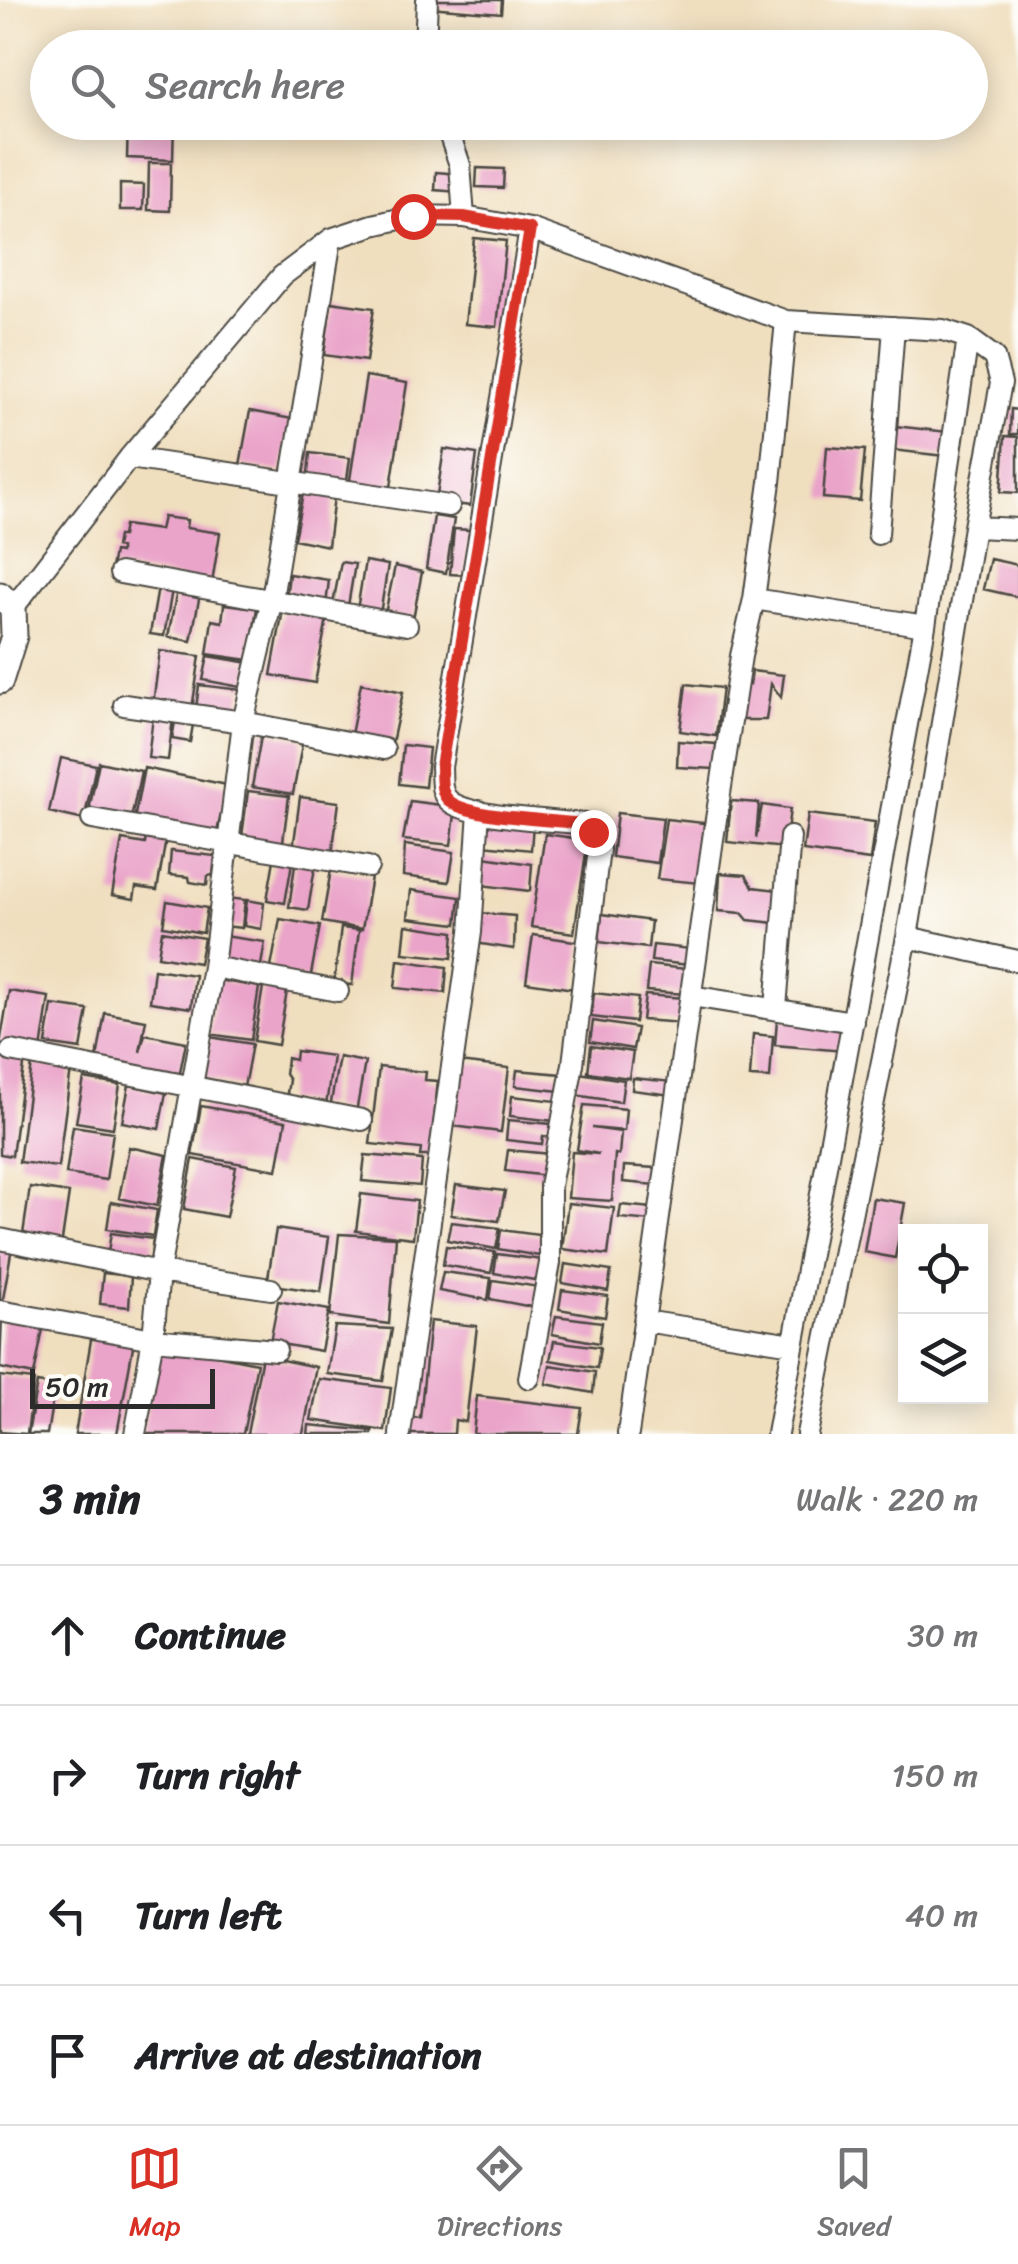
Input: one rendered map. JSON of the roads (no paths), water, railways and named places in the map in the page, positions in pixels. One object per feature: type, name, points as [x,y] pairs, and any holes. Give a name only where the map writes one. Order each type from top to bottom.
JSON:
[{"type":"street","points":[[426,30],[427,0]]},
{"type":"street","points":[[451,140],[460,166],[464,217]]},
{"type":"street","points":[[0,681],[14,636],[6,601],[282,276],[330,239],[413,216],[464,217],[530,229],[786,320],[943,330],[968,338],[994,357],[1001,383],[907,937],[807,1434]]},
{"type":"street","points":[[529,1378],[550,1263],[550,1186],[573,1064],[599,849],[593,832],[584,824],[479,811],[451,802],[442,792],[441,767],[530,229]]},
{"type":"street","points":[[135,1434],[154,1339],[159,1272],[212,968],[243,722],[272,599],[330,239]]},
{"type":"street","points":[[628,1434],[741,656],[754,599],[786,320]]},
{"type":"street","points":[[878,534],[894,328]]},
{"type":"street","points":[[776,1434],[926,626],[968,338]]},
{"type":"street","points":[[129,458],[449,506]]},
{"type":"street","points":[[974,526],[1018,529]]},
{"type":"street","points":[[120,573],[407,626]]},
{"type":"street","points":[[754,599],[926,626]]},
{"type":"street","points":[[124,705],[243,722],[384,749]]},
{"type":"street","points":[[400,1434],[472,932],[479,811]]},
{"type":"street","points":[[92,819],[368,866]]},
{"type":"street","points":[[776,1008],[790,837]]},
{"type":"street","points":[[907,937],[1018,961]]},
{"type":"street","points":[[212,968],[338,991]]},
{"type":"street","points":[[691,996],[853,1022]]},
{"type":"street","points":[[11,1051],[362,1120]]},
{"type":"street","points":[[0,1239],[159,1272],[272,1290]]},
{"type":"street","points":[[0,1310],[154,1339],[276,1350]]},
{"type":"street","points":[[644,1321],[794,1344]]}]
